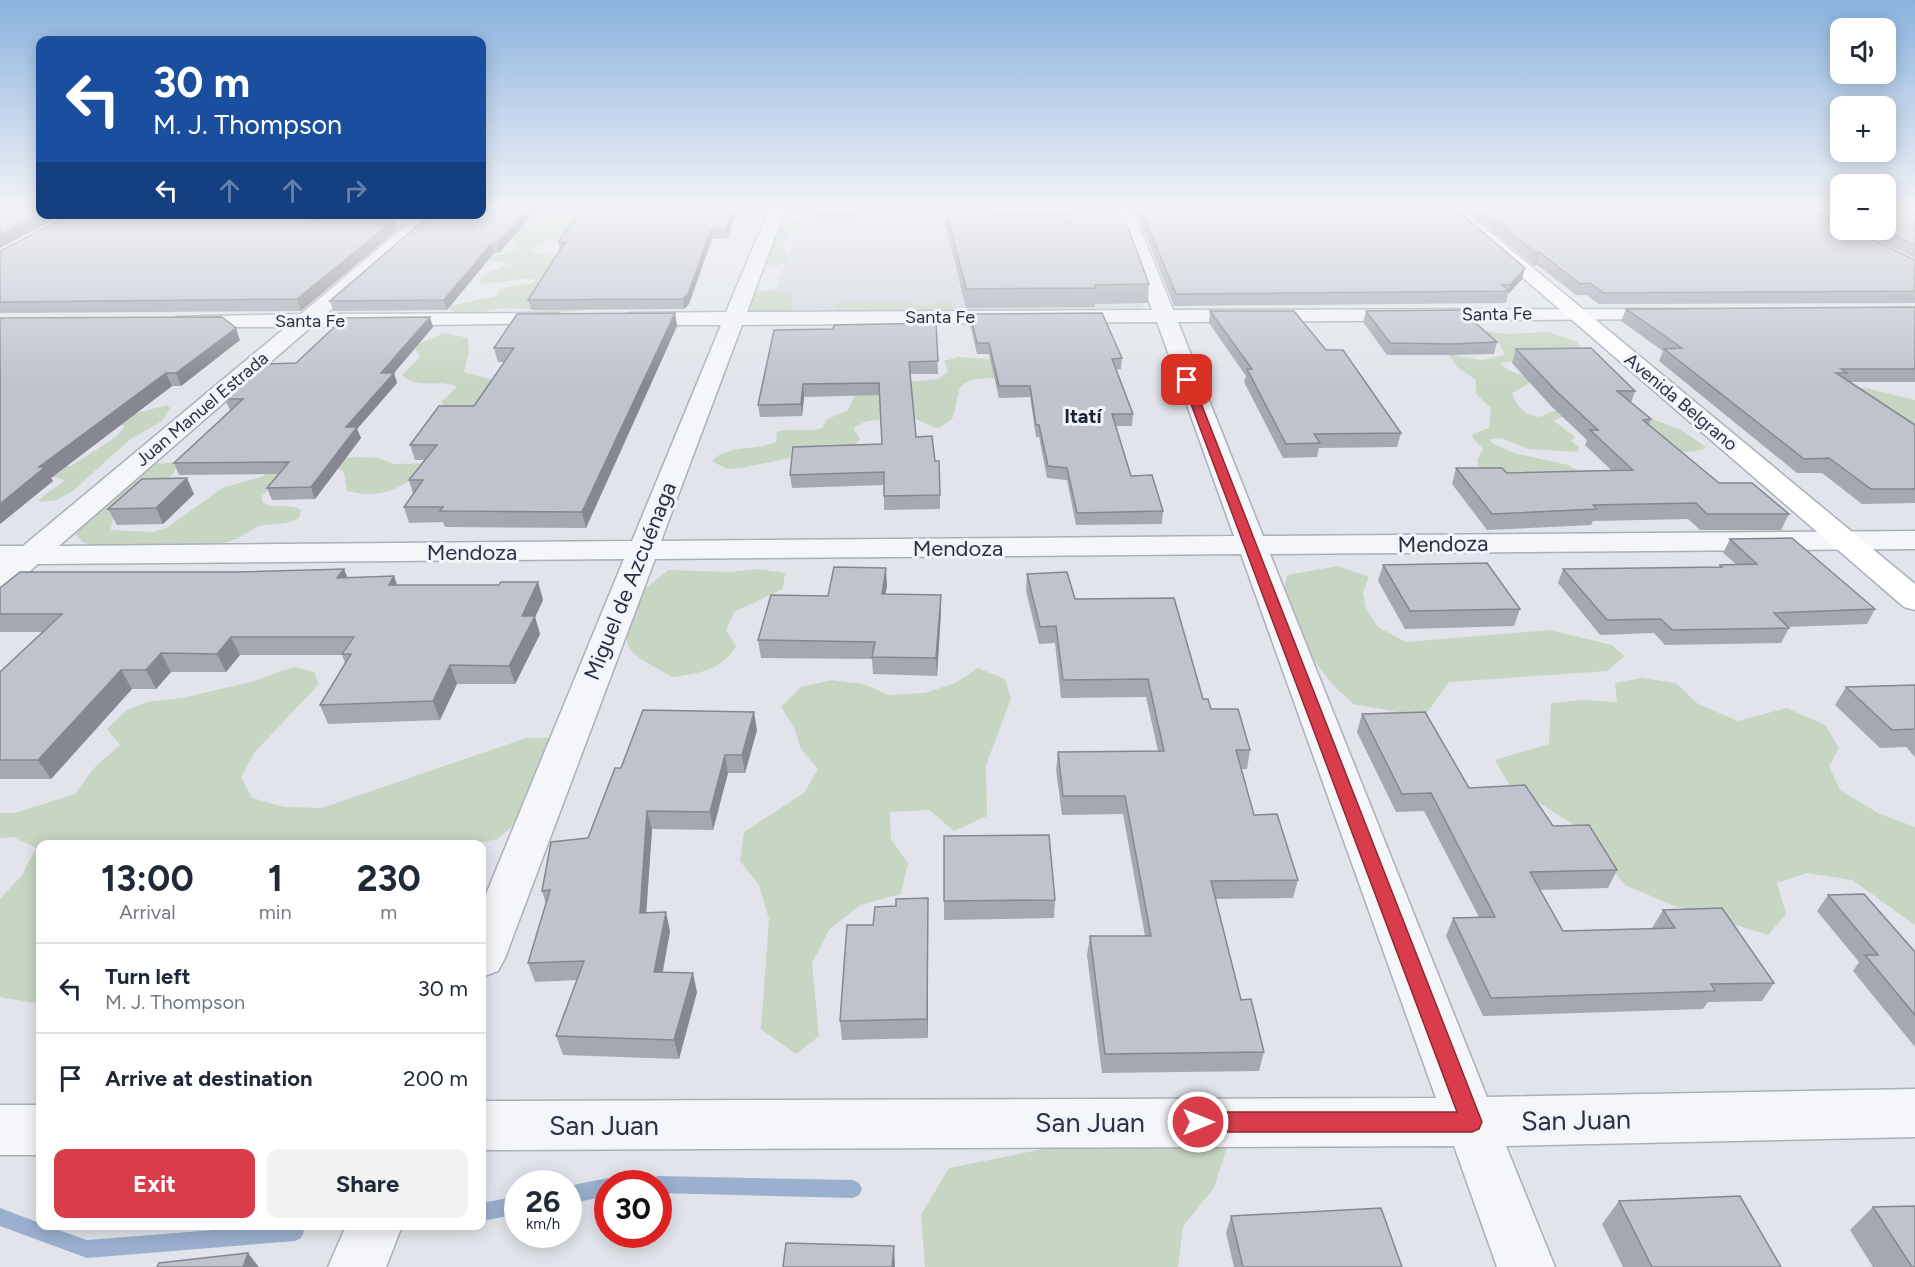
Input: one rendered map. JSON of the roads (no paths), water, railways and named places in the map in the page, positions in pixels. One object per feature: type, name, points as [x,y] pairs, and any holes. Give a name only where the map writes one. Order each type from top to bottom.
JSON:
[{"type":"street","name":"Juan Manuel Estrada","points":[[0,580],[372,264]]},
{"type":"street","name":"Miguel de Azcuénaga","points":[[486,948],[756,264]]},
{"type":"street","points":[[1144,264],[1526,1267]]},
{"type":"street","name":"Avenida Belgrano","points":[[1516,264],[1915,600]]},
{"type":"street","name":"Santa Fe","points":[[604,319],[1692,313]]},
{"type":"street","name":"Santa Fe","points":[[165,321],[580,319]]},
{"type":"street","name":"Mendoza","points":[[0,555],[1915,540]]},
{"type":"street","name":"San Juan","points":[[486,1126],[1472,1122],[1915,1113]]},
{"type":"street","points":[[0,1130],[36,1130]]},
{"type":"street","points":[[357,1267],[372,1230]]},
{"type":"waterway","points":[[672,1184],[853,1189]]},
{"type":"waterway","points":[[582,1192],[594,1190]]},
{"type":"waterway","points":[[486,1211],[504,1208]]},
{"type":"waterway","points":[[0,1217],[87,1249],[295,1232]]},
{"type":"district","name":"Itatí","points":[[1083,416]]}]
